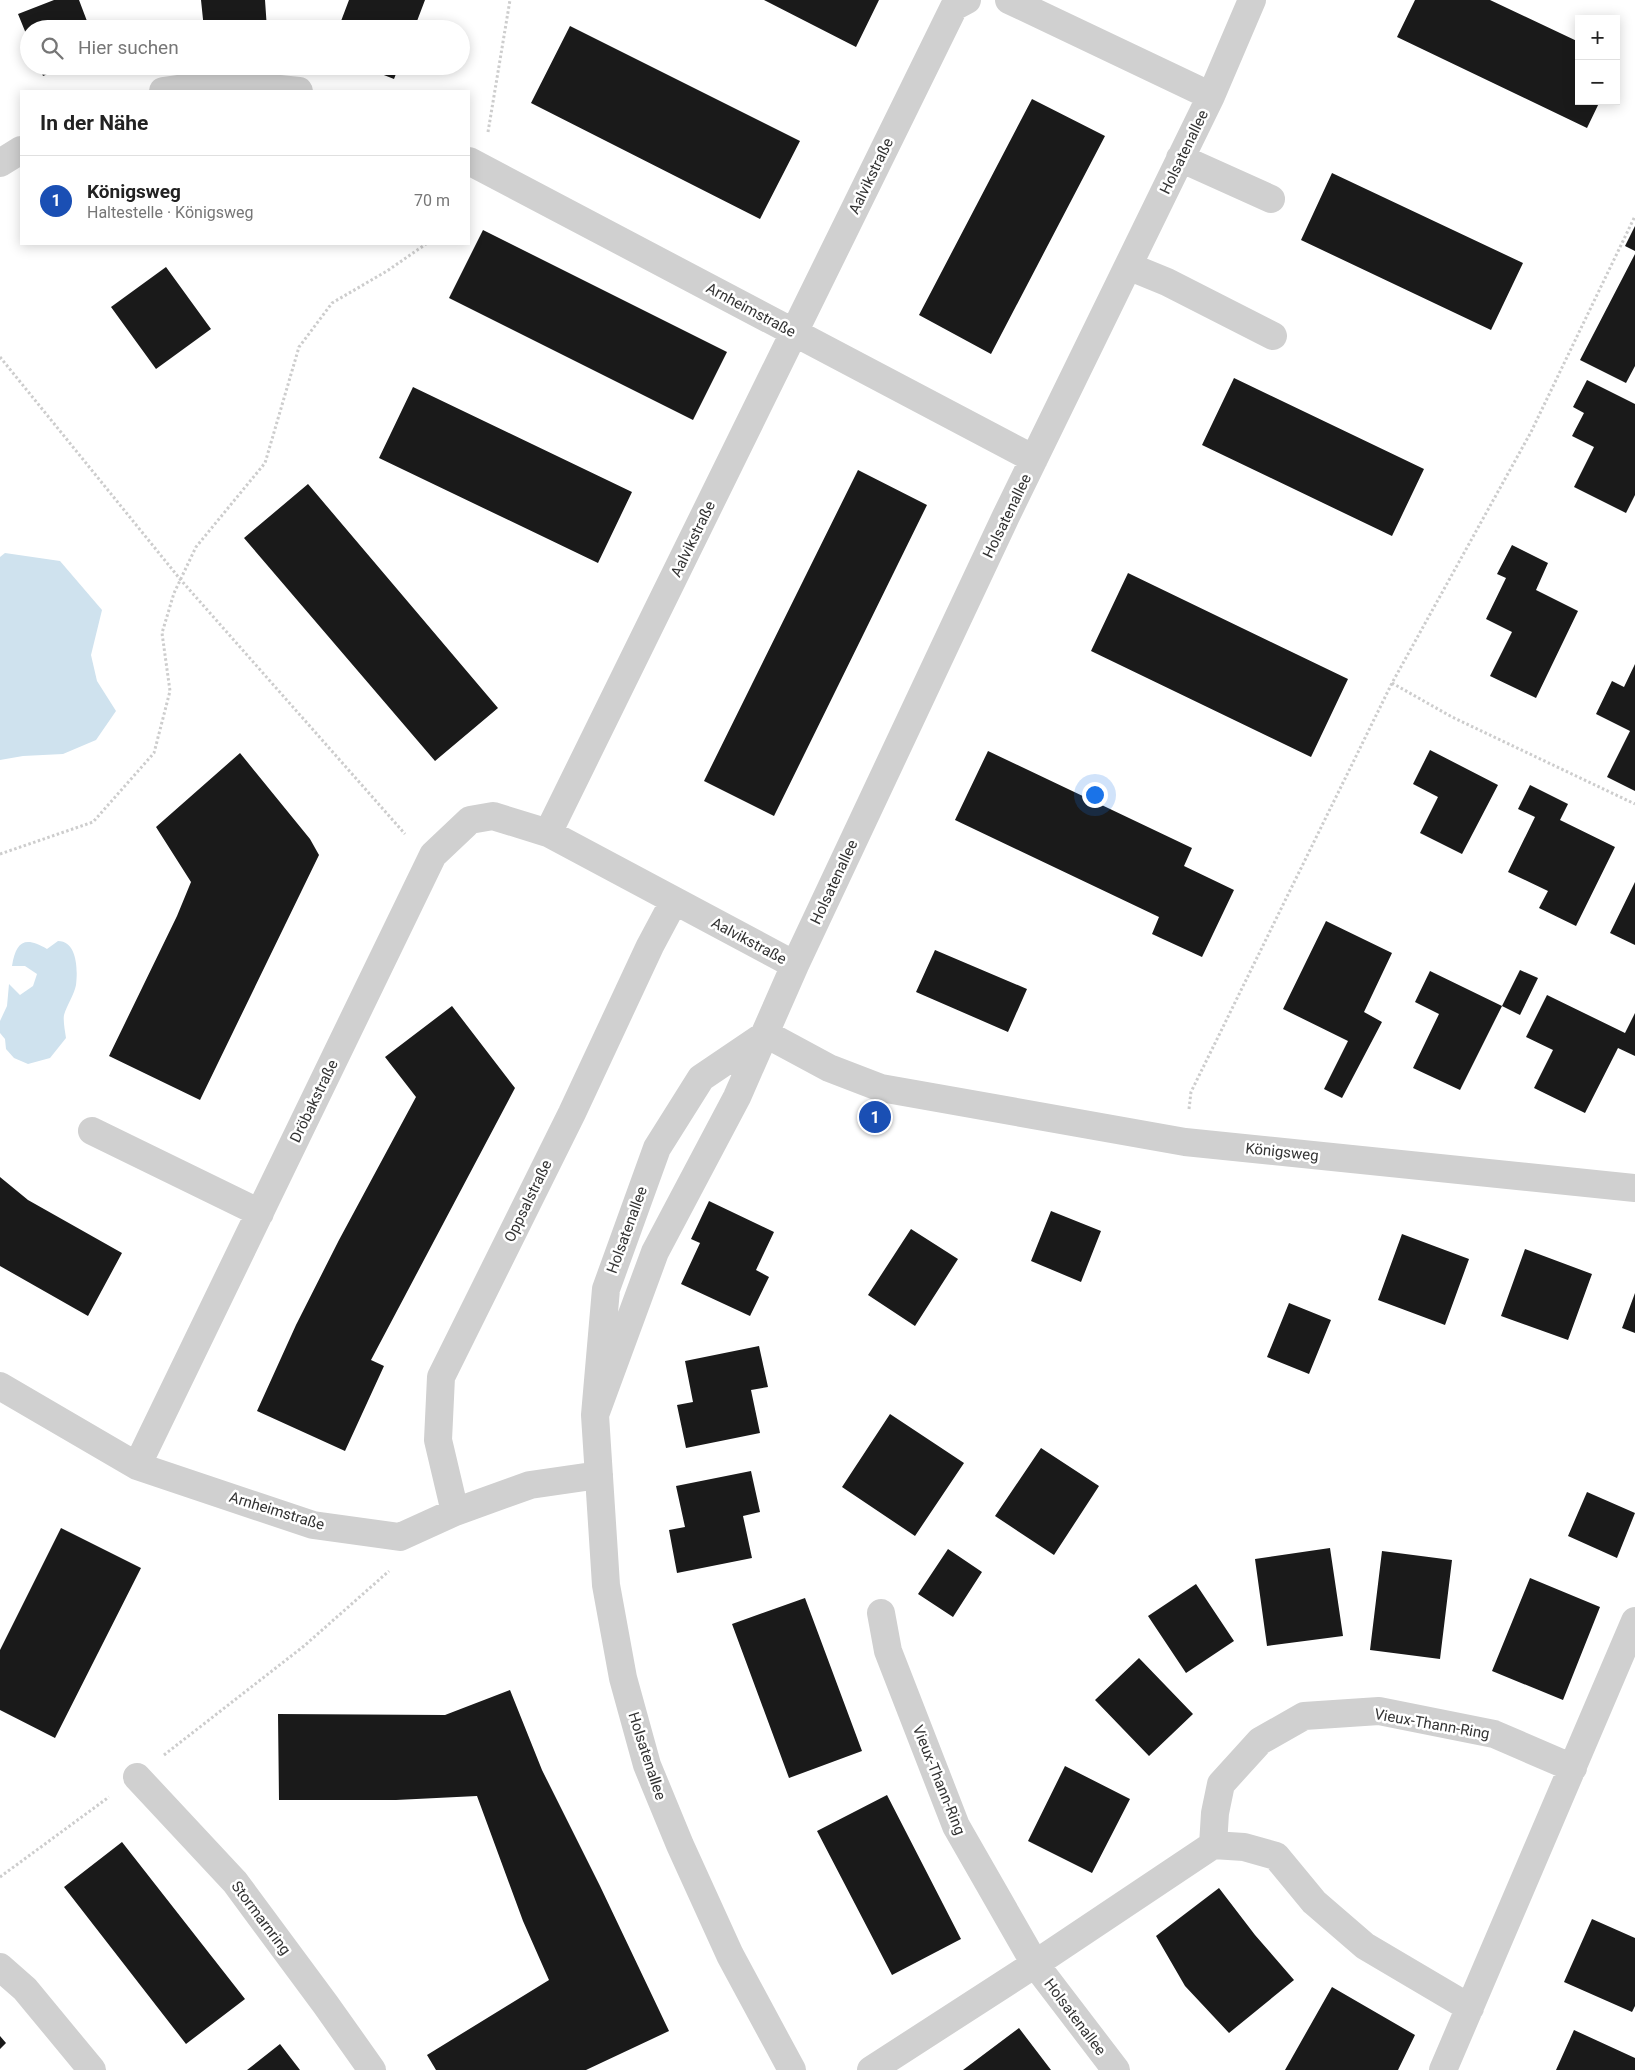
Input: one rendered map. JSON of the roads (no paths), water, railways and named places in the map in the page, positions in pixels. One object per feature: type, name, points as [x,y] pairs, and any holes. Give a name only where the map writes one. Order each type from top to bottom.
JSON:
[{"type":"street","name":"Aalvikstraße","points":[[795,965],[548,834],[954,7],[967,0]]},
{"type":"street","points":[[1010,0],[1211,96]]},
{"type":"street","name":"Holsatenallee","points":[[595,1415],[655,1252],[738,1097],[795,965],[1034,459],[1211,96],[1252,0]]},
{"type":"street","points":[[170,90],[220,83],[289,90]]},
{"type":"street","points":[[0,163],[20,151]]},
{"type":"street","points":[[1180,158],[1271,198]]},
{"type":"street","name":"Arnheimstraße","points":[[472,162],[1034,459]]},
{"type":"street","points":[[1128,266],[1167,282],[1273,336]]},
{"type":"street","name":"Dröbakstraße","points":[[137,1466],[433,855],[470,820],[493,816],[548,834]]},
{"type":"street","name":"Oppsalstraße","points":[[455,1512],[438,1440],[441,1377],[568,1122],[650,946],[674,901]]},
{"type":"street","name":"Holsatenallee","points":[[766,1034],[701,1078],[657,1148],[606,1289],[595,1415],[606,1585],[623,1678],[647,1765],[680,1845],[730,1955],[792,2070]]},
{"type":"street","name":"Königsweg","points":[[766,1034],[830,1068],[882,1088],[1185,1142],[1635,1188]]},
{"type":"street","points":[[92,1131],[260,1213]]},
{"type":"street","name":"Arnheimstraße","points":[[0,1386],[137,1466],[313,1525],[400,1537],[455,1512],[530,1485],[599,1475]]},
{"type":"street","name":"Vieux-Thann-Ring","points":[[881,1614],[888,1651],[956,1826],[1035,1964]]},
{"type":"street","points":[[1443,2070],[1635,1621]]},
{"type":"street","name":"Vieux-Thann-Ring","points":[[1213,1845],[1215,1814],[1221,1784],[1260,1741],[1304,1716],[1379,1712],[1494,1734],[1573,1768]]},
{"type":"street","name":"Stormarnring","points":[[137,1776],[234,1882],[326,2004],[372,2070]]},
{"type":"street","points":[[871,2070],[1035,1964],[1213,1845],[1244,1847],[1276,1856],[1314,1902],[1365,1946],[1470,2008]]},
{"type":"street","name":"Holsatenallee","points":[[1035,1964],[1116,2070]]},
{"type":"street","points":[[0,1967],[25,1990],[92,2070]]},
{"type":"water","points":[[5,553],[60,561],[102,610],[91,655],[97,681],[116,711],[96,740],[63,754],[23,756],[0,760],[0,557]]},
{"type":"water","points":[[58,941],[64,942],[73,951],[77,971],[74,992],[64,1015],[66,1038],[50,1058],[28,1064],[14,1058],[6,1049],[5,1039],[0,1033],[0,1021],[7,1006],[9,984],[20,995],[33,986],[37,974],[25,966],[12,966],[16,951],[23,943],[33,943],[47,949]]},
{"type":"place","name":"Königsweg","points":[[875,1117]]}]
